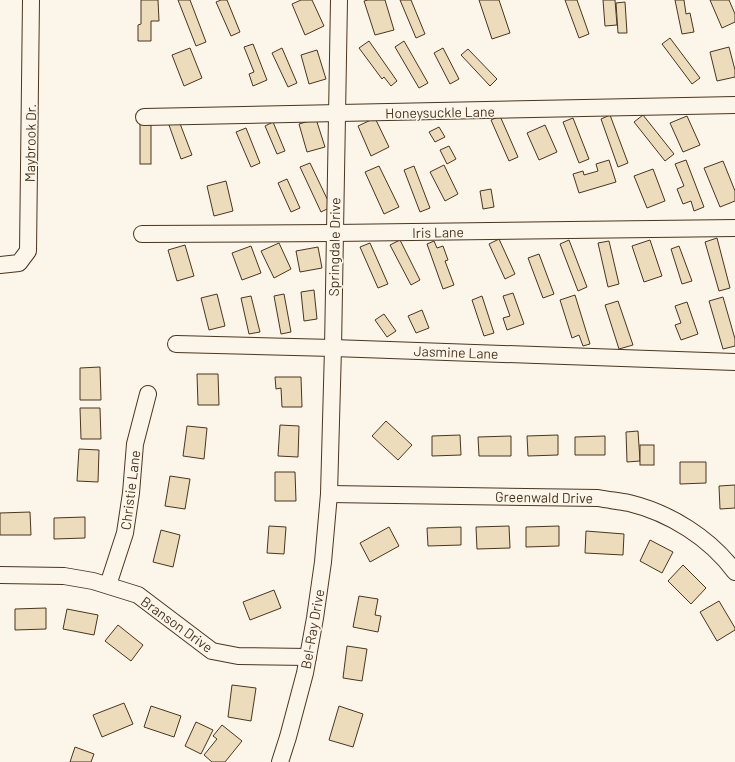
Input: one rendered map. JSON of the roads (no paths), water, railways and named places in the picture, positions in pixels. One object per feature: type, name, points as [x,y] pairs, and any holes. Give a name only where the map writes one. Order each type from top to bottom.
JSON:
[{"type":"street","name":"Maybrook Dr.","points":[[0,265],[19,263],[28,251],[31,0]]},
{"type":"street","name":"Springdale Drive","points":[[329,494],[339,0]]},
{"type":"street","name":"Honeysuckle Lane","points":[[144,117],[735,105]]},
{"type":"street","name":"Iris Lane","points":[[142,234],[334,234],[735,228]]},
{"type":"street","name":"Jasmine Lane","points":[[176,344],[735,362]]},
{"type":"street","name":"Christie Lane","points":[[108,585],[125,533],[131,493],[135,444],[148,394]]},
{"type":"street","name":"Greenwald Drive","points":[[329,494],[598,498],[629,503],[671,519],[700,537],[721,555],[735,572]]},
{"type":"street","name":"Bel-Ray Drive","points":[[280,762],[290,730],[308,657],[323,562],[329,494]]},
{"type":"street","name":"Branson Drive","points":[[0,575],[64,576],[108,585],[138,595],[212,651],[238,656],[308,657]]}]
